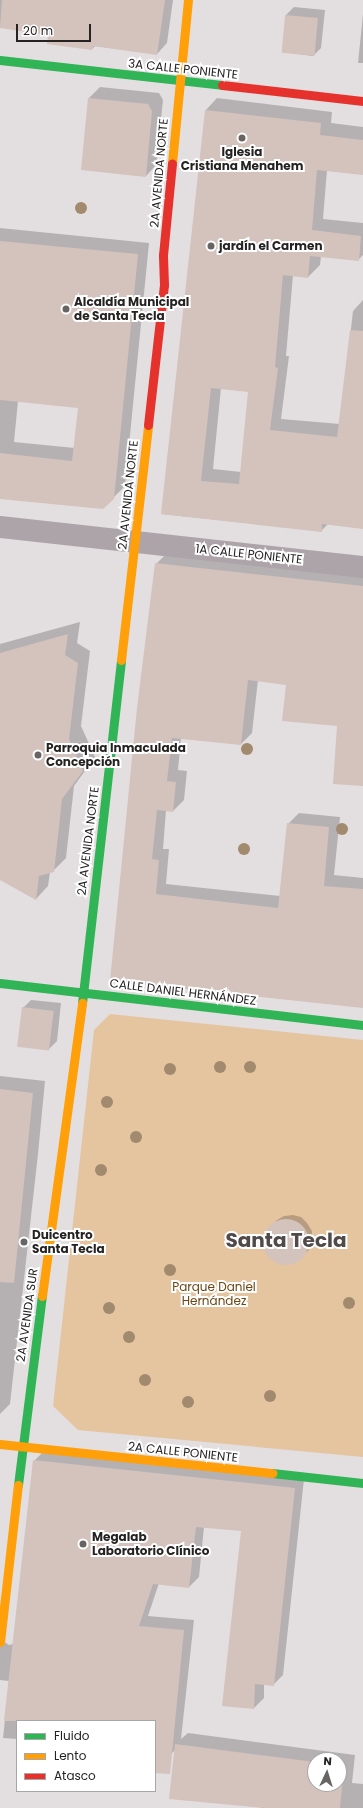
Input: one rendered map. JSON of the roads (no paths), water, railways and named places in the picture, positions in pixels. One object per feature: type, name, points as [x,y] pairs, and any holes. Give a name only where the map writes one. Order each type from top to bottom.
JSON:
[{"type":"street","name":"2A AVENIDA NORTE","points":[[83,992],[164,285],[163,255],[188,0]]},
{"type":"street","name":"3A CALLE PONIENTE","points":[[0,60],[363,101]]},
{"type":"street","name":"1A CALLE PONIENTE","points":[[0,527],[363,567]]},
{"type":"street","name":"CALLE DANIEL HERNÁNDEZ","points":[[0,983],[363,1025]]},
{"type":"street","name":"2A AVENIDA SUR","points":[[0,1642],[22,1447],[83,992]]},
{"type":"street","name":"2A CALLE PONIENTE","points":[[0,1444],[363,1483]]},
{"type":"place","name":"Iglesia Cristiana Menahem","points":[[242,138]]},
{"type":"place","name":"jardín el Carmen","points":[[211,246]]},
{"type":"place","name":"Alcaldía Municipal de Santa Tecla","points":[[66,309]]},
{"type":"place","name":"Parroquia Inmaculada Concepción","points":[[38,755]]},
{"type":"place","name":"Duicentro Santa Tecla","points":[[24,1242]]},
{"type":"place","name":"Megalab Laboratorio Clínico","points":[[83,1544]]},
{"type":"district","name":"Santa Tecla","points":[[286,1240]]},
{"type":"park label","name":"Parque Daniel Hernández","points":[[214,1294]]}]
